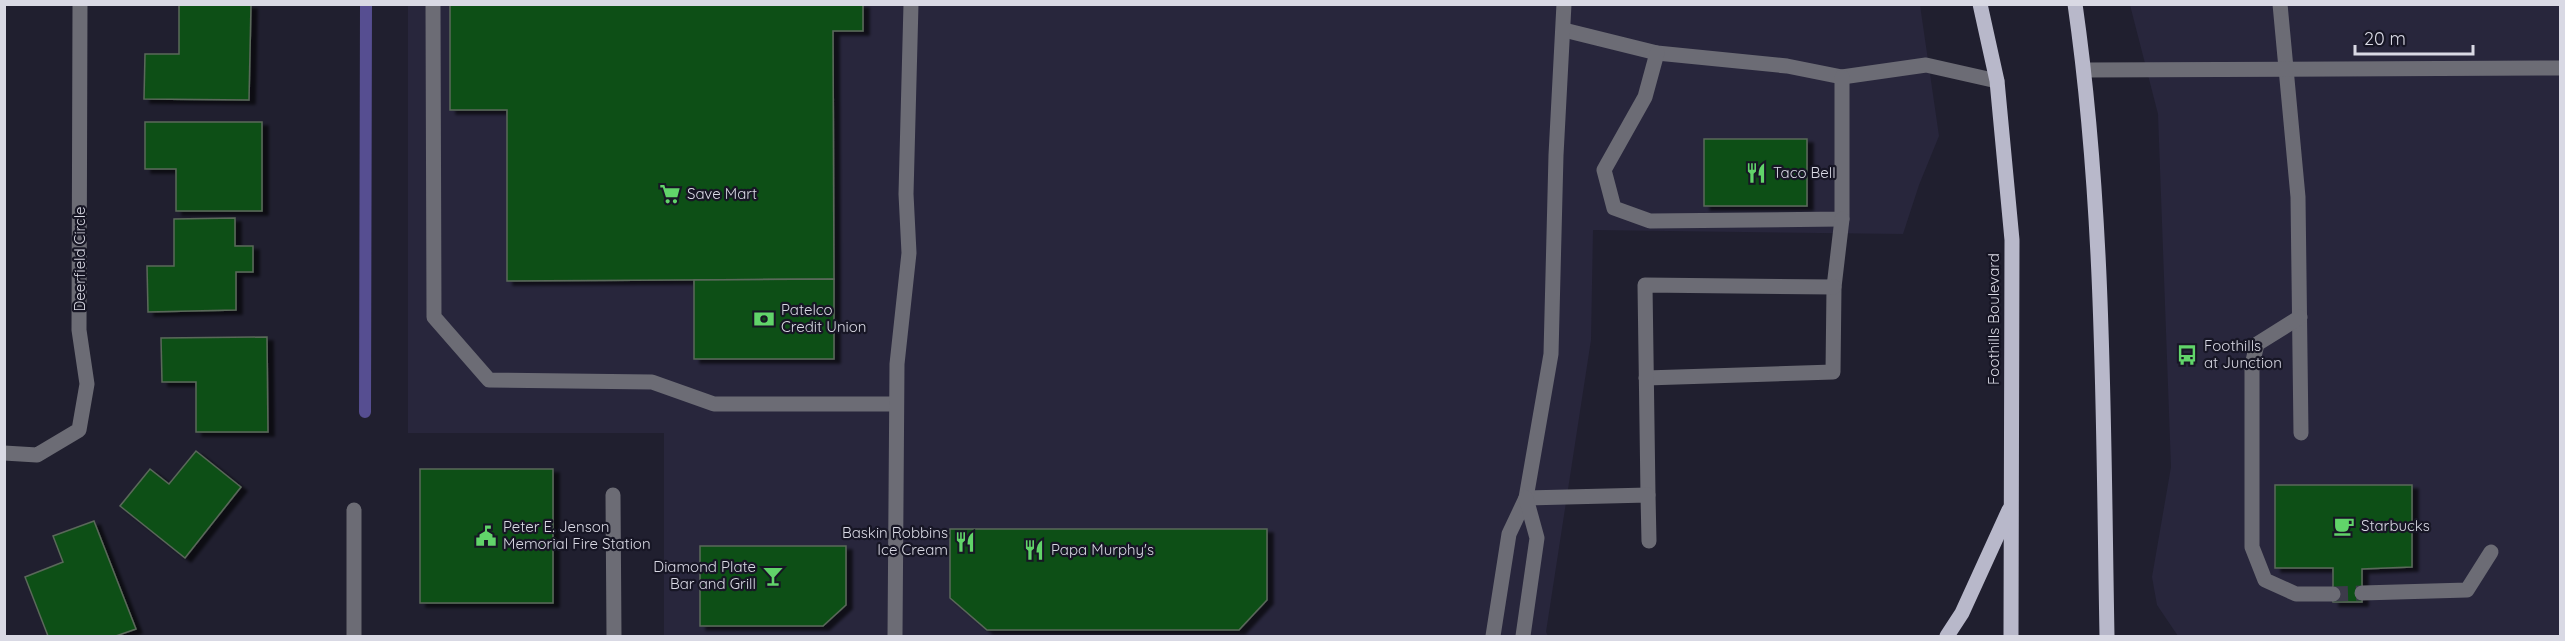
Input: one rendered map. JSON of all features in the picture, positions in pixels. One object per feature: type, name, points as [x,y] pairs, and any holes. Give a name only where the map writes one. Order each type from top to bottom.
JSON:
[{"type":"main road","name":"Foothills Boulevard","points":[[1980,4],[1997,81],[2012,240],[2011,636]]},
{"type":"main road","points":[[2075,4],[2085,70],[2103,376],[2107,636]]},
{"type":"main road","points":[[1947,636],[1962,613],[2012,504]]},
{"type":"street","name":"Deerfield Circle","points":[[4,453],[37,455],[79,430],[87,384],[80,330],[80,4]]},
{"type":"street","points":[[433,4],[434,317],[489,380],[651,382],[714,404],[896,404]]},
{"type":"street","points":[[895,636],[897,364],[909,253],[906,194],[910,4]]},
{"type":"street","points":[[1493,636],[1509,534],[1527,498],[1551,354],[1556,155],[1564,4]]},
{"type":"street","points":[[2280,4],[2298,197],[2301,433]]},
{"type":"street","points":[[1564,30],[1657,53],[1787,66],[1842,77],[1926,65],[1997,81]]},
{"type":"street","points":[[1657,53],[1645,97],[1604,170],[1614,208],[1650,221],[1842,219]]},
{"type":"street","points":[[2085,70],[2560,68]]},
{"type":"street","points":[[1646,378],[1833,372],[1834,287],[1842,219],[1842,77]]},
{"type":"street","points":[[1649,541],[1645,285],[1834,287]]},
{"type":"street","points":[[2300,317],[2257,344],[2252,365],[2252,547],[2265,580],[2296,594],[2333,594]]},
{"type":"street","points":[[613,495],[614,636]]},
{"type":"street","points":[[1527,498],[1648,495]]},
{"type":"street","points":[[1523,636],[1537,538],[1527,498]]},
{"type":"street","points":[[354,510],[354,636]]},
{"type":"street","points":[[2362,593],[2467,590],[2491,552]]},
{"type":"shaded area","points":[[408,5],[1920,5],[1939,136],[1919,185],[1903,234],[1593,230],[1591,340],[1546,632],[1548,636],[664,636],[664,433],[408,433]]},
{"type":"shaded area","points":[[2130,5],[2560,5],[2560,636],[2178,636],[2157,605],[2152,577],[2171,467],[2158,114]]},
{"type":"building","name":"Save Mart","points":[[450,4],[863,4],[863,31],[833,31],[834,279],[507,281],[507,110],[450,110]]},
{"type":"building","points":[[179,5],[251,5],[249,100],[144,99],[145,54],[179,54]]},
{"type":"building","points":[[145,122],[262,122],[262,211],[176,211],[176,169],[145,169]]},
{"type":"building","name":"Taco Bell","points":[[1704,139],[1807,139],[1807,206],[1704,206]]},
{"type":"building","points":[[235,218],[235,246],[253,246],[253,272],[236,272],[236,310],[148,312],[147,266],[174,266],[174,219]]},
{"type":"building","name":"Patelco Credit Union","points":[[834,279],[834,359],[694,359],[694,280]]},
{"type":"building","points":[[267,337],[268,432],[196,432],[196,382],[162,382],[161,338]]},
{"type":"building","points":[[196,451],[241,487],[185,558],[120,506],[150,469],[169,484]]},
{"type":"building","name":"Peter E. Jenson Memorial Fire Station","points":[[420,469],[553,469],[553,603],[420,603]]},
{"type":"building","name":"Starbucks","points":[[2275,485],[2412,485],[2412,567],[2362,569],[2362,602],[2333,602],[2333,568],[2275,568]]},
{"type":"building","points":[[94,521],[136,629],[116,636],[48,636],[25,577],[63,562],[53,536]]},
{"type":"building","points":[[950,529],[1267,529],[1267,600],[1239,630],[987,630],[950,598]]},
{"type":"building","name":"Diamond Plate Bar and Grill","points":[[700,546],[846,546],[846,605],[823,626],[700,626]]},
{"type":"waterway","points":[[365,412],[366,4]]},
{"type":"tunnel","points":[[2333,594],[2362,593]]},
{"type":"place","name":"Taco Bell","points":[[1756,173]]},
{"type":"place","name":"Save Mart","points":[[670,194]]},
{"type":"place","name":"Patelco Credit Union","points":[[764,319]]},
{"type":"place","name":"Foothills at Junction","points":[[2187,355]]},
{"type":"place","name":"Starbucks","points":[[2344,526]]},
{"type":"place","name":"Peter E. Jenson Memorial Fire Station","points":[[486,536]]},
{"type":"place","name":"Baskin Robbins Ice Cream","points":[[965,542]]},
{"type":"place","name":"Papa Murphy's","points":[[1034,550]]},
{"type":"place","name":"Diamond Plate Bar and Grill","points":[[773,576]]}]
